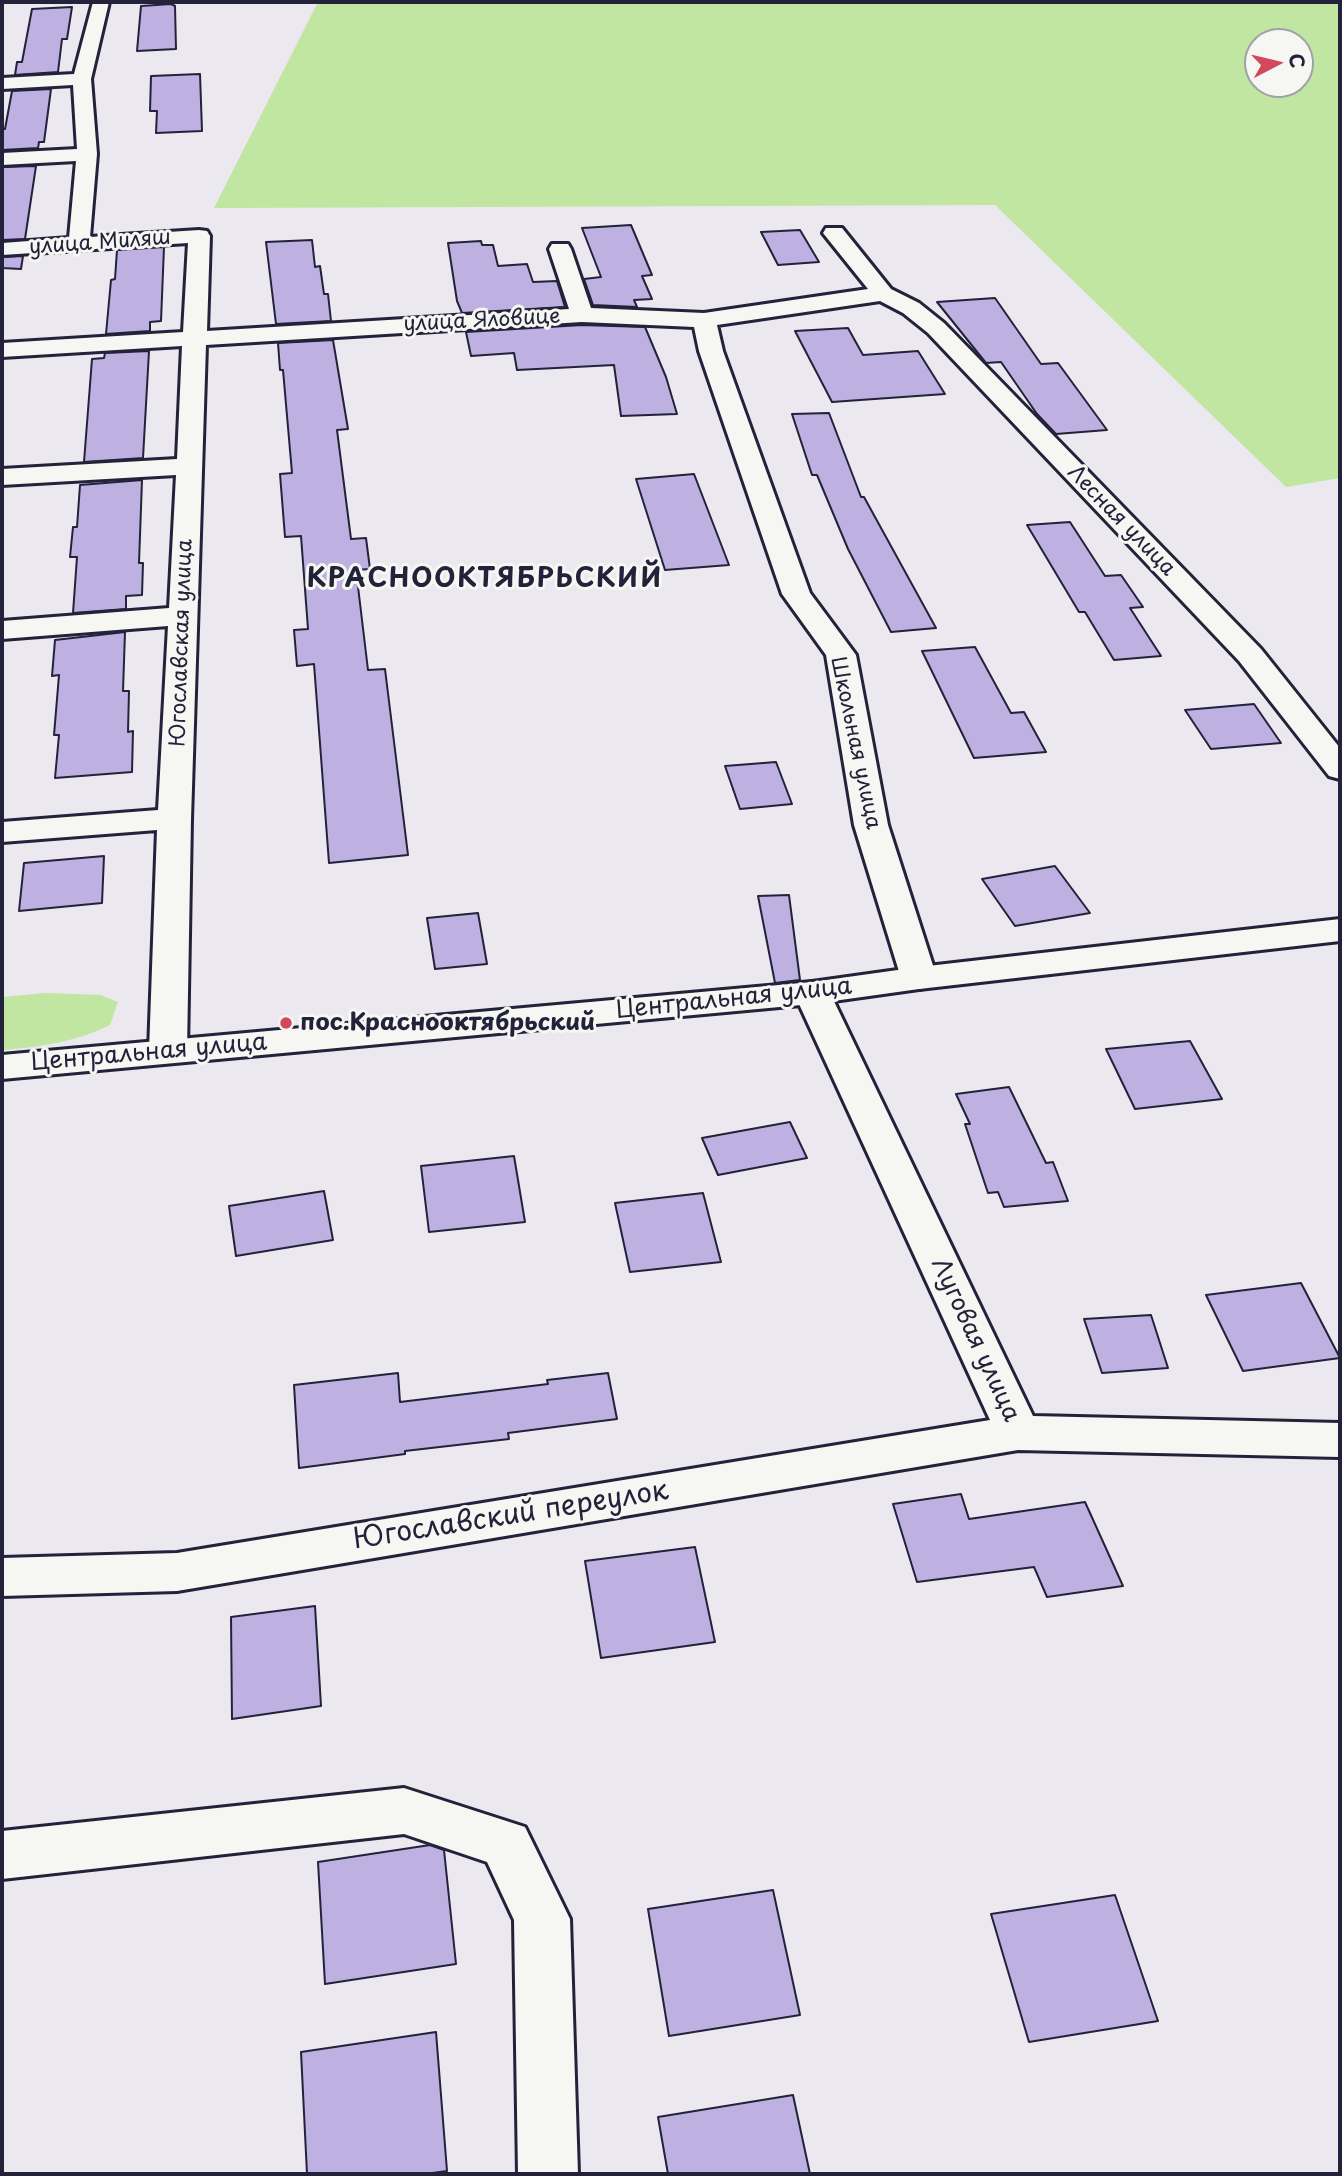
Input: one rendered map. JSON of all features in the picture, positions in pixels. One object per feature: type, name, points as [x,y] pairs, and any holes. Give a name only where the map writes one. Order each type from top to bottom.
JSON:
[{"type":"street","points":[[79,244],[87,154],[82,79],[101,2]]},
{"type":"street","points":[[2,83],[82,79]]},
{"type":"street","points":[[2,159],[87,154]]},
{"type":"street","points":[[834,233],[883,294]]},
{"type":"street","name":"улица Миляш","points":[[2,249],[199,236]]},
{"type":"street","name":"Югославская улица","points":[[168,1051],[174,819],[199,236]]},
{"type":"street","points":[[560,249],[582,315]]},
{"type":"street","name":"улица Яловице","points":[[2,350],[582,315],[704,320],[883,294]]},
{"type":"street","name":"Лесная улица","points":[[883,294],[912,308],[956,348],[1250,655],[1340,769]]},
{"type":"street","name":"Школьная улица","points":[[704,320],[711,351],[796,594],[841,655],[871,825],[919,978]]},
{"type":"street","points":[[2,477],[189,466]]},
{"type":"street","points":[[2,630],[184,616]]},
{"type":"street","points":[[2,832],[174,819]]},
{"type":"street","name":"Центральная улица","points":[[2,1067],[812,993],[919,978],[1340,930]]},
{"type":"street","name":"Луговая улица","points":[[812,993],[1018,1433],[1340,1440]]},
{"type":"street","name":"Югославский переулок","points":[[2,1577],[177,1572],[1018,1433]]},
{"type":"street","points":[[2,1855],[404,1811],[506,1844],[542,1919],[548,2174]]},
{"type":"green space","points":[[318,2],[1340,2],[1340,478],[1286,487],[995,205],[214,208]]},
{"type":"green space","points":[[45,993],[101,995],[118,1002],[110,1025],[97,1031],[58,1043],[2,1050],[2,997]]},
{"type":"building","points":[[141,6],[175,6],[176,49],[137,51]]},
{"type":"building","points":[[72,7],[67,39],[62,39],[58,72],[15,75],[17,62],[22,62],[32,9]]},
{"type":"building","points":[[200,74],[202,131],[156,133],[157,111],[150,111],[151,76]]},
{"type":"building","points":[[51,89],[44,142],[39,142],[38,148],[2,150],[2,129],[5,129],[12,91]]},
{"type":"building","points":[[36,166],[25,239],[2,240],[2,167]]},
{"type":"building","points":[[631,225],[652,275],[642,276],[652,299],[634,300],[637,307],[593,305],[584,279],[601,277],[582,228]]},
{"type":"building","points":[[800,230],[819,262],[778,265],[761,232]]},
{"type":"building","points":[[312,240],[315,267],[320,266],[324,294],[328,294],[331,321],[276,324],[266,242]]},
{"type":"building","points":[[481,241],[482,245],[493,245],[498,266],[527,264],[533,282],[557,281],[565,307],[462,313],[457,301],[448,243]]},
{"type":"building","points":[[164,247],[161,321],[150,322],[150,331],[106,334],[117,250]]},
{"type":"building","points":[[23,256],[21,269],[2,268],[2,257]]},
{"type":"building","points":[[995,298],[1041,364],[1058,363],[1107,430],[1056,434],[1037,414],[1001,362],[986,363],[937,302]]},
{"type":"building","points":[[582,325],[645,327],[666,377],[677,414],[621,416],[614,365],[517,370],[514,353],[471,356],[466,332]]},
{"type":"building","points":[[848,328],[863,355],[918,351],[945,394],[832,402],[795,331]]},
{"type":"building","points":[[333,340],[348,429],[337,430],[351,539],[366,538],[370,569],[356,570],[368,670],[385,669],[408,855],[329,863],[314,664],[297,666],[294,630],[308,629],[301,536],[285,537],[280,474],[292,473],[278,343]]},
{"type":"building","points":[[149,351],[143,458],[84,462],[92,359],[104,358],[105,353]]},
{"type":"building","points":[[829,413],[861,497],[864,497],[936,628],[891,632],[848,549],[817,475],[812,475],[792,414]]},
{"type":"building","points":[[694,474],[729,565],[665,570],[636,479]]},
{"type":"building","points":[[142,480],[139,563],[143,563],[142,595],[126,596],[126,609],[73,613],[77,557],[70,557],[73,527],[77,527],[80,485]]},
{"type":"building","points":[[1070,522],[1105,576],[1121,575],[1143,607],[1130,608],[1161,656],[1114,660],[1085,612],[1079,612],[1027,525]]},
{"type":"building","points":[[125,632],[123,691],[129,691],[128,732],[133,731],[132,772],[55,778],[59,735],[54,735],[59,675],[52,676],[55,640]]},
{"type":"building","points":[[975,647],[1011,713],[1024,712],[1046,752],[974,758],[922,651]]},
{"type":"building","points":[[1254,704],[1281,743],[1211,749],[1185,710]]},
{"type":"building","points":[[776,762],[792,804],[740,809],[725,766]]},
{"type":"building","points":[[104,856],[102,903],[19,911],[24,863]]},
{"type":"building","points":[[1055,866],[1090,913],[1015,926],[982,879]]},
{"type":"building","points":[[789,895],[800,980],[775,983],[758,896]]},
{"type":"building","points":[[478,913],[487,964],[435,969],[427,918]]},
{"type":"building","points":[[1190,1041],[1222,1099],[1135,1109],[1106,1049]]},
{"type":"building","points":[[1009,1087],[1046,1163],[1053,1162],[1068,1201],[1004,1207],[998,1192],[988,1193],[965,1124],[970,1124],[956,1094]]},
{"type":"building","points":[[790,1122],[807,1158],[718,1175],[702,1138]]},
{"type":"building","points":[[514,1156],[525,1222],[429,1232],[421,1166]]},
{"type":"building","points":[[324,1191],[333,1240],[236,1256],[229,1206]]},
{"type":"building","points":[[703,1193],[721,1262],[630,1272],[615,1203]]},
{"type":"building","points":[[1301,1283],[1340,1358],[1243,1371],[1206,1295]]},
{"type":"building","points":[[1151,1315],[1168,1368],[1102,1373],[1084,1319]]},
{"type":"building","points":[[398,1373],[400,1402],[548,1384],[547,1380],[608,1373],[617,1419],[508,1433],[509,1439],[405,1451],[405,1454],[299,1468],[294,1385]]},
{"type":"building","points":[[961,1494],[969,1519],[1085,1502],[1123,1586],[1047,1597],[1034,1567],[917,1582],[893,1504]]},
{"type":"building","points":[[695,1547],[715,1642],[601,1658],[585,1561]]},
{"type":"building","points":[[315,1606],[321,1706],[232,1719],[231,1617]]},
{"type":"building","points":[[430,1845],[444,1850],[456,1964],[325,1984],[318,1862]]},
{"type":"building","points":[[773,1890],[800,2015],[669,2036],[648,1909]]},
{"type":"building","points":[[1115,1895],[1158,2021],[1029,2042],[991,1914]]},
{"type":"building","points":[[436,2032],[447,2171],[425,2174],[307,2174],[301,2052]]},
{"type":"building","points":[[793,2095],[810,2174],[668,2174],[658,2117]]},
{"type":"place","name":"пос.Краснооктябрьский","points":[[286,1023]]},
{"type":"district","name":"КРАСНООКТЯБРЬСКИЙ","points":[[485,580]]}]
